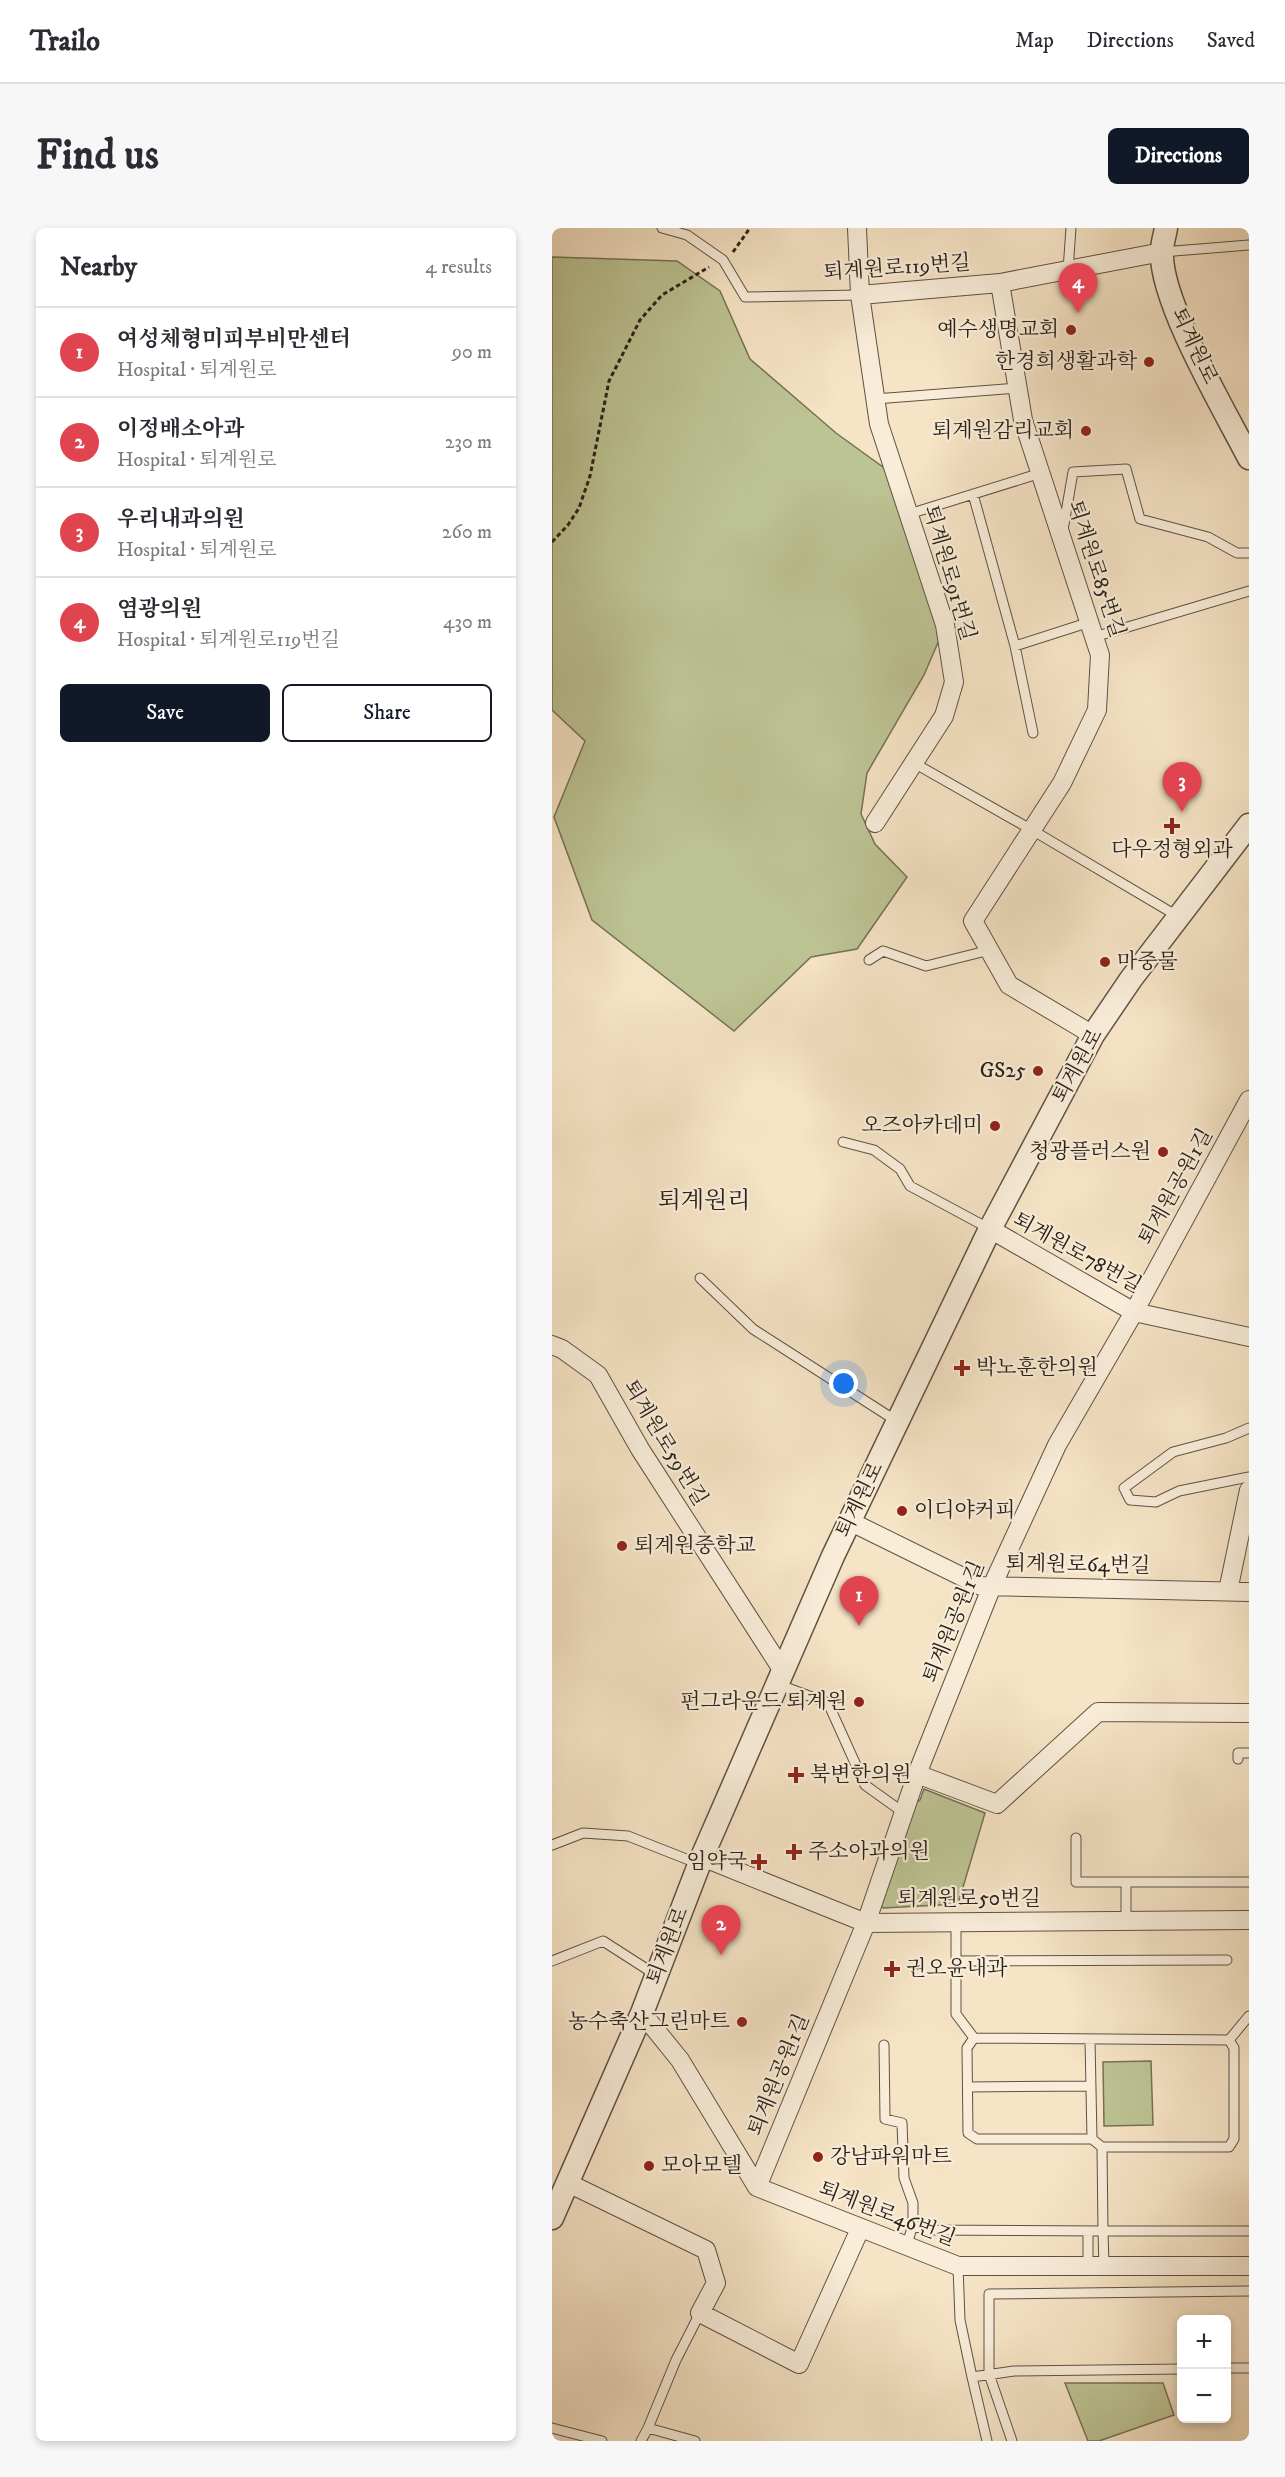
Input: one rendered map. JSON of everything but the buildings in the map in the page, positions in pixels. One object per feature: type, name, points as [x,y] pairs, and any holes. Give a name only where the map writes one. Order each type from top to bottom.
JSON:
[{"type":"street","name":"퇴계원로91번길","points":[[857,228],[860,296],[879,424],[945,625],[954,682],[944,716],[875,823]]},
{"type":"street","name":"퇴계원로","points":[[1166,228],[1162,252],[1169,291],[1193,349],[1249,458]]},
{"type":"street","name":"퇴계원로119번길","points":[[860,296],[1000,283],[1162,252]]},
{"type":"street","name":"퇴계원로85번길","points":[[1000,283],[1023,420],[1100,655],[1097,710],[1062,783],[974,921],[1009,985],[1093,1035]]},
{"type":"street","name":"퇴계원로","points":[[552,2218],[642,2013],[701,1860],[849,1521],[990,1229],[1093,1035],[1131,979],[1243,838]]},
{"type":"street","name":"퇴계원공원1길","points":[[757,2187],[866,1923],[917,1774],[992,1586],[1056,1445],[1134,1312],[1249,1100]]},
{"type":"street","name":"퇴계원로78번길","points":[[990,1229],[1134,1312],[1249,1336]]},
{"type":"street","name":"퇴계원로59번길","points":[[552,1345],[562,1349],[598,1375],[640,1449],[780,1677]]},
{"type":"street","points":[[1228,1591],[1249,1490]]},
{"type":"street","name":"퇴계원로64번길","points":[[849,1521],[981,1586],[1249,1592]]},
{"type":"street","points":[[917,1774],[997,1804],[1098,1712],[1249,1713]]},
{"type":"street","name":"퇴계원로50번길","points":[[701,1860],[866,1923],[1249,1920]]},
{"type":"street","points":[[642,2013],[680,2060],[757,2187]]},
{"type":"street","points":[[568,2182],[706,2250],[716,2283],[700,2313],[800,2364],[860,2229]]},
{"type":"street","name":"퇴계원로46번길","points":[[757,2187],[958,2266],[1249,2266]]},
{"type":"lane","name":"퇴계원로119번길","points":[[662,228],[687,235],[723,260],[745,297],[860,296]]},
{"type":"lane","points":[[1068,270],[1071,228]]},
{"type":"lane","points":[[1162,252],[1249,245]]},
{"type":"lane","points":[[875,399],[1018,388]]},
{"type":"lane","points":[[1062,534],[1073,472],[1126,469],[1140,519],[1208,537],[1237,553],[1249,553]]},
{"type":"lane","points":[[909,514],[1041,473]]},
{"type":"lane","points":[[973,494],[1015,646],[1032,733]]},
{"type":"lane","points":[[1015,646],[1092,630],[1249,591]]},
{"type":"lane","points":[[914,763],[1179,917]]},
{"type":"lane","points":[[869,960],[883,951],[926,966],[990,950]]},
{"type":"lane","points":[[843,1142],[874,1150],[900,1169],[910,1186],[990,1229]]},
{"type":"lane","points":[[700,1278],[753,1329],[898,1422]]},
{"type":"lane","points":[[1249,1428],[1226,1438],[1173,1452],[1124,1488],[1130,1500],[1156,1502],[1179,1491],[1249,1477]]},
{"type":"lane","points":[[780,1677],[828,1703],[865,1785],[904,1813]]},
{"type":"lane","points":[[1238,1759],[1238,1753],[1249,1753]]},
{"type":"lane","points":[[552,1845],[583,1833],[628,1836],[701,1860]]},
{"type":"lane","points":[[1076,1838],[1076,1882],[1249,1882]]},
{"type":"lane","points":[[1125,1882],[1125,1921]]},
{"type":"lane","points":[[956,1922],[956,2013],[974,2038]]},
{"type":"lane","points":[[552,1961],[603,1941],[656,1975]]},
{"type":"lane","points":[[956,1960],[1227,1960]]},
{"type":"lane","points":[[1229,2040],[1249,2016]]},
{"type":"lane","points":[[974,2038],[1229,2040]]},
{"type":"lane","points":[[974,2038],[967,2048],[968,2133],[977,2139],[1092,2139],[1102,2147],[1229,2147],[1234,2139],[1234,2048],[1229,2040]]},
{"type":"lane","points":[[1090,2039],[1092,2139]]},
{"type":"lane","points":[[884,2045],[885,2119],[902,2123],[904,2178],[913,2203],[913,2225],[906,2247]]},
{"type":"lane","points":[[968,2087],[1091,2085]]},
{"type":"lane","points":[[1096,2266],[1103,2231],[1102,2147]]},
{"type":"lane","points":[[913,2225],[925,2230],[1249,2231]]},
{"type":"lane","points":[[1088,2231],[1096,2266]]},
{"type":"lane","points":[[958,2266],[960,2320],[987,2441]]},
{"type":"lane","points":[[1012,2441],[989,2374],[989,2294],[1249,2292]]},
{"type":"lane","points":[[641,2441],[676,2360],[700,2313]]},
{"type":"lane","points":[[1231,2368],[1249,2368]]},
{"type":"lane","points":[[972,2377],[1014,2371],[1177,2369]]},
{"type":"lane","points":[[552,2428],[602,2441]]},
{"type":"lane","points":[[648,2428],[695,2441]]},
{"type":"path","points":[[726,256],[735,251],[750,228]]},
{"type":"path","points":[[552,542],[568,525],[579,508],[590,476],[609,381],[640,320],[662,295],[717,262]]},
{"type":"green space","points":[[552,257],[677,261],[720,291],[750,359],[836,433],[887,470],[927,590],[940,638],[924,675],[867,773],[861,814],[875,844],[907,877],[857,949],[811,957],[734,1031],[592,920],[554,817],[585,741],[552,710]]},
{"type":"green space","points":[[924,1789],[985,1813],[958,1904],[883,1908],[878,1903],[911,1805],[920,1800]]},
{"type":"green space","points":[[1151,2061],[1153,2125],[1104,2126],[1103,2062]]},
{"type":"green space","points":[[1065,2383],[1163,2383],[1174,2415],[1099,2441],[1088,2441]]},
{"type":"place","name":"염광의원","points":[[1078,313]]},
{"type":"place","name":"예수생명교회","points":[[1071,330]]},
{"type":"place","name":"한경희생활과학","points":[[1149,362]]},
{"type":"place","name":"퇴계원감리교회","points":[[1086,431]]},
{"type":"place","name":"우리내과의원","points":[[1182,812]]},
{"type":"place","name":"다우정형외과","points":[[1172,826]]},
{"type":"place","name":"마중물","points":[[1105,962]]},
{"type":"place","name":"GS25","points":[[1038,1071]]},
{"type":"place","name":"오즈아카데미","points":[[995,1126]]},
{"type":"place","name":"청광플러스원","points":[[1163,1152]]},
{"type":"place","name":"박노훈한의원","points":[[962,1368]]},
{"type":"place","name":"이디야커피","points":[[902,1511]]},
{"type":"place","name":"퇴계원중학교","points":[[622,1546]]},
{"type":"place","name":"여성체형미피부비만센터","points":[[859,1626]]},
{"type":"place","name":"펀그라운드 퇴계원","points":[[859,1702]]},
{"type":"place","name":"북변한의원","points":[[796,1775]]},
{"type":"place","name":"주소아과의원","points":[[794,1852]]},
{"type":"place","name":"임약국","points":[[759,1862]]},
{"type":"place","name":"이정배소아과","points":[[721,1955]]},
{"type":"place","name":"권오윤내과","points":[[892,1969]]},
{"type":"place","name":"농수축산그린마트","points":[[742,2022]]},
{"type":"place","name":"강남파워마트","points":[[818,2157]]},
{"type":"place","name":"모아모텔","points":[[649,2166]]},
{"type":"district","name":"퇴계원리","points":[[704,1201]]}]
